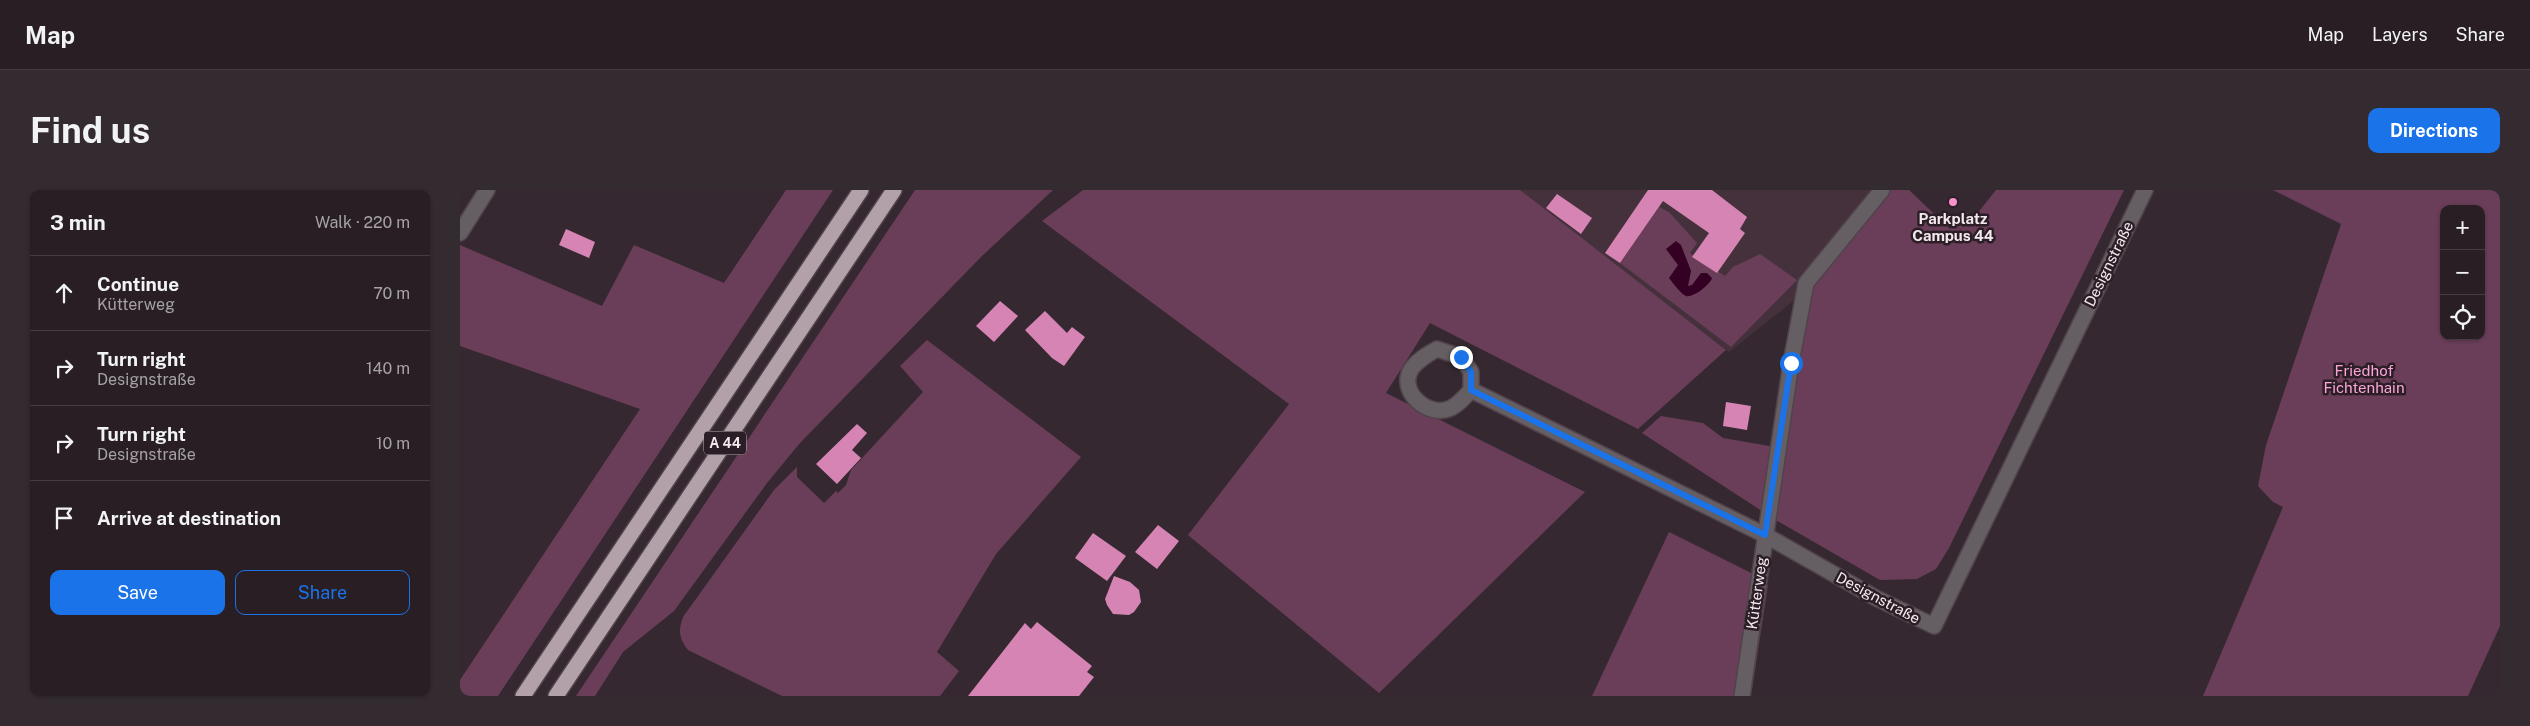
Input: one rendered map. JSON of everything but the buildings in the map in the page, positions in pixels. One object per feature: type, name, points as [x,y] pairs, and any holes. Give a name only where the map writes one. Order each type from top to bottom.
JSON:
[{"type":"highway","name":"A 44","points":[[522,696],[861,190]]},
{"type":"highway","name":"A 44","points":[[556,696],[894,190]]},
{"type":"street","points":[[460,233],[487,190]]},
{"type":"street","name":"Kütterweg","points":[[1742,696],[1791,363],[1806,283],[1882,190]]},
{"type":"street","name":"Designstraße","points":[[1471,390],[1765,535],[1876,598],[1934,626],[2145,190]]},
{"type":"street","points":[[1437,350],[1461,357],[1471,372],[1471,390],[1461,401],[1450,408],[1437,412],[1422,406],[1412,396],[1408,382],[1411,369],[1422,358],[1437,350]]},
{"type":"shaded area","points":[[1518,190],[1889,190],[1816,283],[1729,352]]},
{"type":"shaded area","points":[[1676,241],[1681,245],[1691,271],[1688,286],[1692,285],[1701,273],[1707,273],[1712,278],[1708,284],[1693,295],[1686,296],[1669,278],[1678,265],[1666,249]]},
{"type":"green space","points":[[786,190],[833,190],[498,696],[460,696],[460,680],[640,409],[460,346],[460,245],[602,306],[634,245],[724,283]]},
{"type":"green space","points":[[915,190],[1053,190],[982,256],[800,443],[767,483],[674,611],[623,652],[595,696],[576,696]]},
{"type":"green space","points":[[1083,190],[1520,190],[1726,350],[1638,429],[1430,323],[1386,393],[1585,492],[1379,693],[1188,535],[1289,404],[1042,221]]},
{"type":"green space","points":[[1889,190],[1909,190],[1950,229],[1965,213],[1976,215],[1996,190],[2124,190],[1949,548],[1936,569],[1917,579],[1880,580],[1774,519],[1810,287]]},
{"type":"green space","name":"Friedhof Fichtenhain","points":[[2273,190],[2500,190],[2500,626],[2468,696],[2203,696],[2283,507],[2273,502],[2258,486],[2266,445],[2341,224]]},
{"type":"green space","points":[[1659,207],[1669,212],[1697,243],[1690,253],[1725,276],[1733,267],[1760,254],[1797,280],[1731,347],[1620,263]]},
{"type":"green space","points":[[927,340],[1081,457],[996,554],[937,652],[959,671],[940,696],[782,696],[688,650],[680,634],[683,617],[774,490],[797,467],[797,477],[824,503],[836,491],[838,493],[846,485],[851,470],[923,392],[900,366]]},
{"type":"green space","points":[[1661,416],[1703,423],[1723,438],[1775,447],[1765,513],[1642,433]]},
{"type":"green space","points":[[1669,532],[1753,574],[1738,696],[1592,696]]},
{"type":"green space","points":[[1763,584],[1768,585],[1751,696],[1745,696]]},
{"type":"place","name":"Parkplatz Campus 44","points":[[1953,202]]},
{"type":"route","points":[[1461,357],[1471,372],[1471,390],[1765,535],[1791,363]]}]
